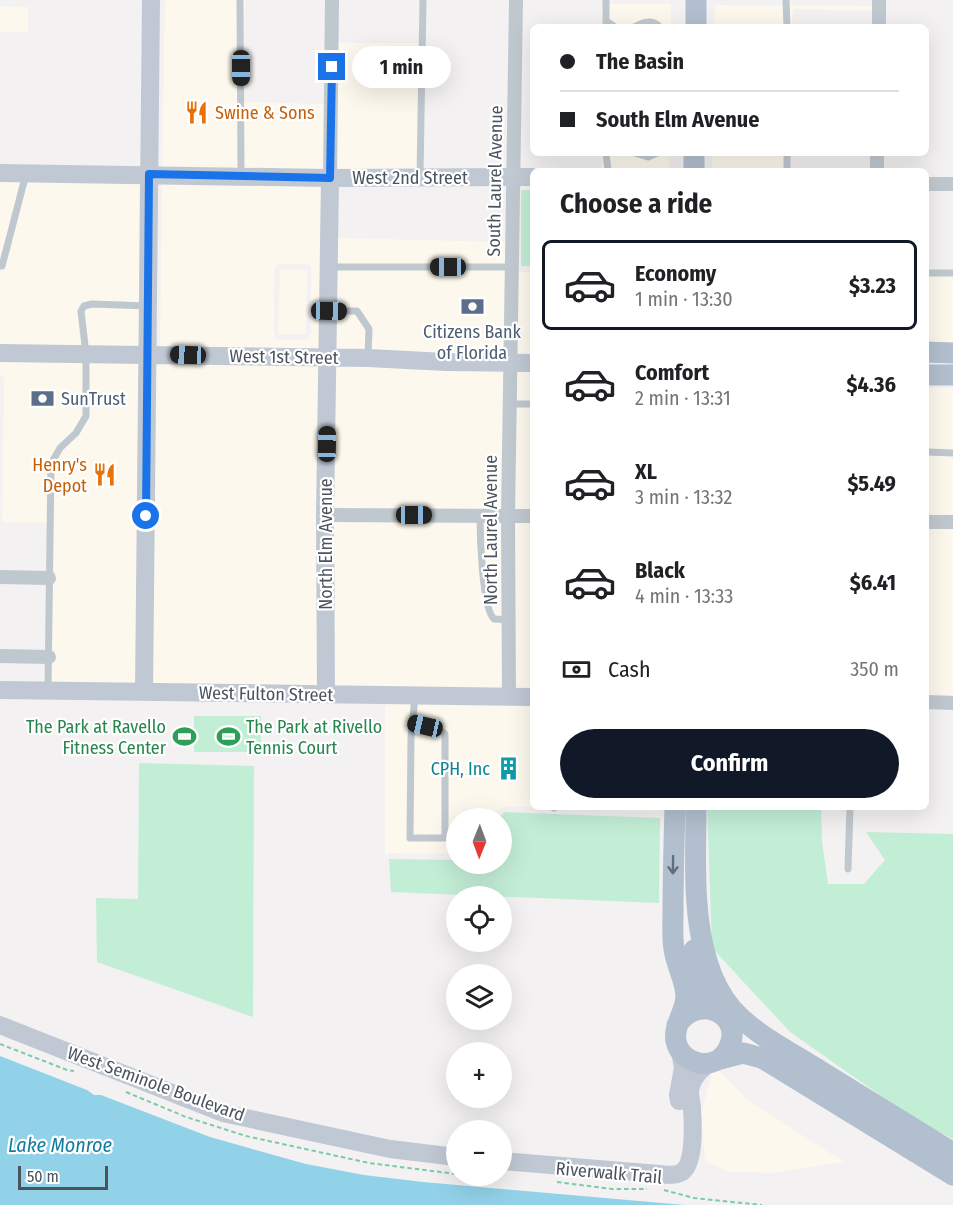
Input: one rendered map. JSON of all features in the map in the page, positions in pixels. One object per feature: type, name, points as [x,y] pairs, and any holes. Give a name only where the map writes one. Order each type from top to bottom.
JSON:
[{"type":"main road","points":[[696,0],[696,24]]},
{"type":"main road","points":[[929,352],[953,353]]},
{"type":"main road","points":[[929,375],[953,375]]},
{"type":"main road","points":[[675,810],[674,949],[686,996],[675,1034],[680,1051],[692,1061],[714,1061],[743,1053],[762,1058],[953,1153]]},
{"type":"main road","points":[[696,810],[695,880],[700,934],[707,963],[727,1016],[730,1044],[714,1061]]},
{"type":"main road","points":[[677,1025],[690,1011],[708,1008],[760,1032],[904,1130],[926,1159],[953,1175]]},
{"type":"main road","points":[[926,1159],[927,1151],[931,1149],[953,1161]]},
{"type":"street","points":[[144,692],[151,0]]},
{"type":"street","points":[[330,178],[332,0]]},
{"type":"street","name":"South Laurel Avenue","points":[[511,363],[516,0]]},
{"type":"street","points":[[879,0],[879,24]]},
{"type":"street","name":"West 2nd Street","points":[[0,173],[330,178],[530,177]]},
{"type":"street","name":"North Elm Avenue","points":[[326,694],[325,515],[330,178]]},
{"type":"street","points":[[929,184],[953,184]]},
{"type":"street","name":"West 1st Street","points":[[0,353],[368,358],[530,363]]},
{"type":"street","name":"North Laurel Avenue","points":[[509,697],[508,516],[511,363]]},
{"type":"street","points":[[325,515],[530,516]]},
{"type":"street","points":[[929,522],[953,522]]},
{"type":"street","points":[[0,577],[49,578]]},
{"type":"street","points":[[0,656],[49,657]]},
{"type":"street","name":"West Fulton Street","points":[[0,690],[530,697]]},
{"type":"street","points":[[929,702],[953,703]]},
{"type":"street","name":"West Seminole Boulevard","points":[[0,1025],[223,1113],[390,1149],[446,1156]]},
{"type":"street","points":[[680,1051],[683,1068],[678,1095],[692,1146]]},
{"type":"street","points":[[512,1162],[659,1174],[680,1173],[689,1163],[692,1146],[691,1086],[698,1072],[714,1061]]},
{"type":"lane","points":[[240,0],[241,176]]},
{"type":"lane","points":[[420,177],[423,0]]},
{"type":"lane","points":[[606,0],[606,24]]},
{"type":"lane","points":[[786,0],[786,24]]},
{"type":"lane","points":[[640,24],[646,21],[655,24]]},
{"type":"lane","points":[[0,266],[27,173]]},
{"type":"lane","points":[[329,267],[511,267]]},
{"type":"lane","points":[[929,273],[953,273]]},
{"type":"lane","points":[[48,691],[51,464],[60,448],[76,432],[86,416],[86,354],[80,316],[84,306],[92,304],[148,306]]},
{"type":"lane","points":[[329,311],[357,311],[369,328],[368,358]]},
{"type":"lane","points":[[509,404],[530,404]]},
{"type":"lane","points":[[929,452],[953,453]]},
{"type":"lane","points":[[480,516],[489,611],[494,619],[508,620]]},
{"type":"lane","points":[[413,723],[437,728],[446,734],[445,838],[411,838],[413,723],[415,696]]},
{"type":"lane","points":[[848,869],[850,810]]},
{"type":"path","name":"Riverwalk Trail","points":[[552,1181],[612,1189],[647,1189]]},
{"type":"path","name":"Riverwalk Trail","points":[[658,1189],[694,1198],[762,1205]]},
{"type":"shaded area","points":[[165,0],[245,0],[243,102],[325,104],[324,171],[162,168]]},
{"type":"shaded area","points":[[602,4],[671,4],[671,24],[602,24]]},
{"type":"shaded area","points":[[715,5],[873,6],[872,11],[793,9],[792,24],[714,24]]},
{"type":"shaded area","points":[[0,6],[28,7],[28,32],[0,32]]},
{"type":"shaded area","points":[[338,43],[426,43],[424,171],[336,171]]},
{"type":"shaded area","points":[[602,156],[669,156],[669,168],[601,168]]},
{"type":"shaded area","points":[[712,156],[788,156],[787,168],[712,168]]},
{"type":"shaded area","points":[[0,180],[139,183],[139,346],[0,346]]},
{"type":"shaded area","points":[[162,182],[324,185],[323,351],[160,347]],"holes":[[[278,264],[308,264],[311,266],[311,334],[307,340],[278,340],[274,337],[274,269]]]},
{"type":"shaded area","points":[[336,238],[505,242],[505,356],[335,351]]},
{"type":"shaded area","points":[[280,269],[307,270],[306,334],[278,334]]},
{"type":"shaded area","points":[[517,270],[530,272],[530,356],[517,356]]},
{"type":"shaded area","points":[[929,272],[953,272],[953,348],[929,348]]},
{"type":"shaded area","points":[[0,360],[144,361],[138,685],[44,684],[46,664],[54,663],[55,650],[46,650],[48,585],[55,585],[56,571],[48,571],[47,523],[2,522],[4,379],[0,374]]},
{"type":"shaded area","points":[[157,361],[322,365],[320,688],[150,685],[153,380]]},
{"type":"shaded area","points":[[335,365],[504,370],[502,509],[332,508]]},
{"type":"shaded area","points":[[517,370],[530,370],[530,509],[514,509]]},
{"type":"shaded area","points":[[929,388],[953,388],[953,515],[929,515]]},
{"type":"shaded area","points":[[332,522],[502,523],[503,690],[332,688]]},
{"type":"shaded area","points":[[514,523],[530,523],[530,690],[515,690]]},
{"type":"shaded area","points":[[929,529],[953,529],[953,695],[929,695]]},
{"type":"shaded area","points":[[385,703],[530,704],[530,807],[446,808],[446,854],[389,853],[385,856]]},
{"type":"shaded area","points":[[600,810],[659,810],[659,812]]},
{"type":"shaded area","points":[[717,1068],[746,1099],[844,1162],[771,1173],[731,1172],[705,1162],[701,1114],[713,1069]]},
{"type":"green space","points":[[521,190],[530,190],[530,266],[521,266]]},
{"type":"green space","name":"The Park at Rivello Tennis Court","points":[[194,716],[261,716],[261,752],[194,752]]},
{"type":"green space","points":[[139,763],[254,766],[253,1017],[97,962],[96,898],[138,899]]},
{"type":"green space","points":[[707,810],[821,810],[822,841],[828,884],[864,884],[885,860],[866,832],[953,834],[953,1139],[911,1117],[790,1032],[712,948]]},
{"type":"green space","points":[[512,812],[660,818],[659,903],[512,897],[512,886],[446,886],[446,894],[391,892],[389,859],[446,860],[446,874],[512,874]]},
{"type":"water","name":"Lake Monroe","points":[[0,1056],[87,1090],[94,1095],[101,1095],[210,1137],[306,1164],[364,1175],[446,1184],[446,1186],[685,1205],[0,1205]]},
{"type":"place","name":"Swine & Sons","points":[[197,113]]},
{"type":"place","name":"Citizens Bank of Florida","points":[[472,306]]},
{"type":"place","name":"SunTrust","points":[[43,399]]},
{"type":"place","name":"Henry's Depot","points":[[105,475]]},
{"type":"place","name":"The Park at Ravello Fitness Center","points":[[184,737]]},
{"type":"place","name":"The Park at Rivello Tennis Court","points":[[228,737]]},
{"type":"place","name":"CPH, Inc","points":[[508,769]]},
{"type":"route","points":[[146,516],[149,174],[330,178],[332,67]]}]
